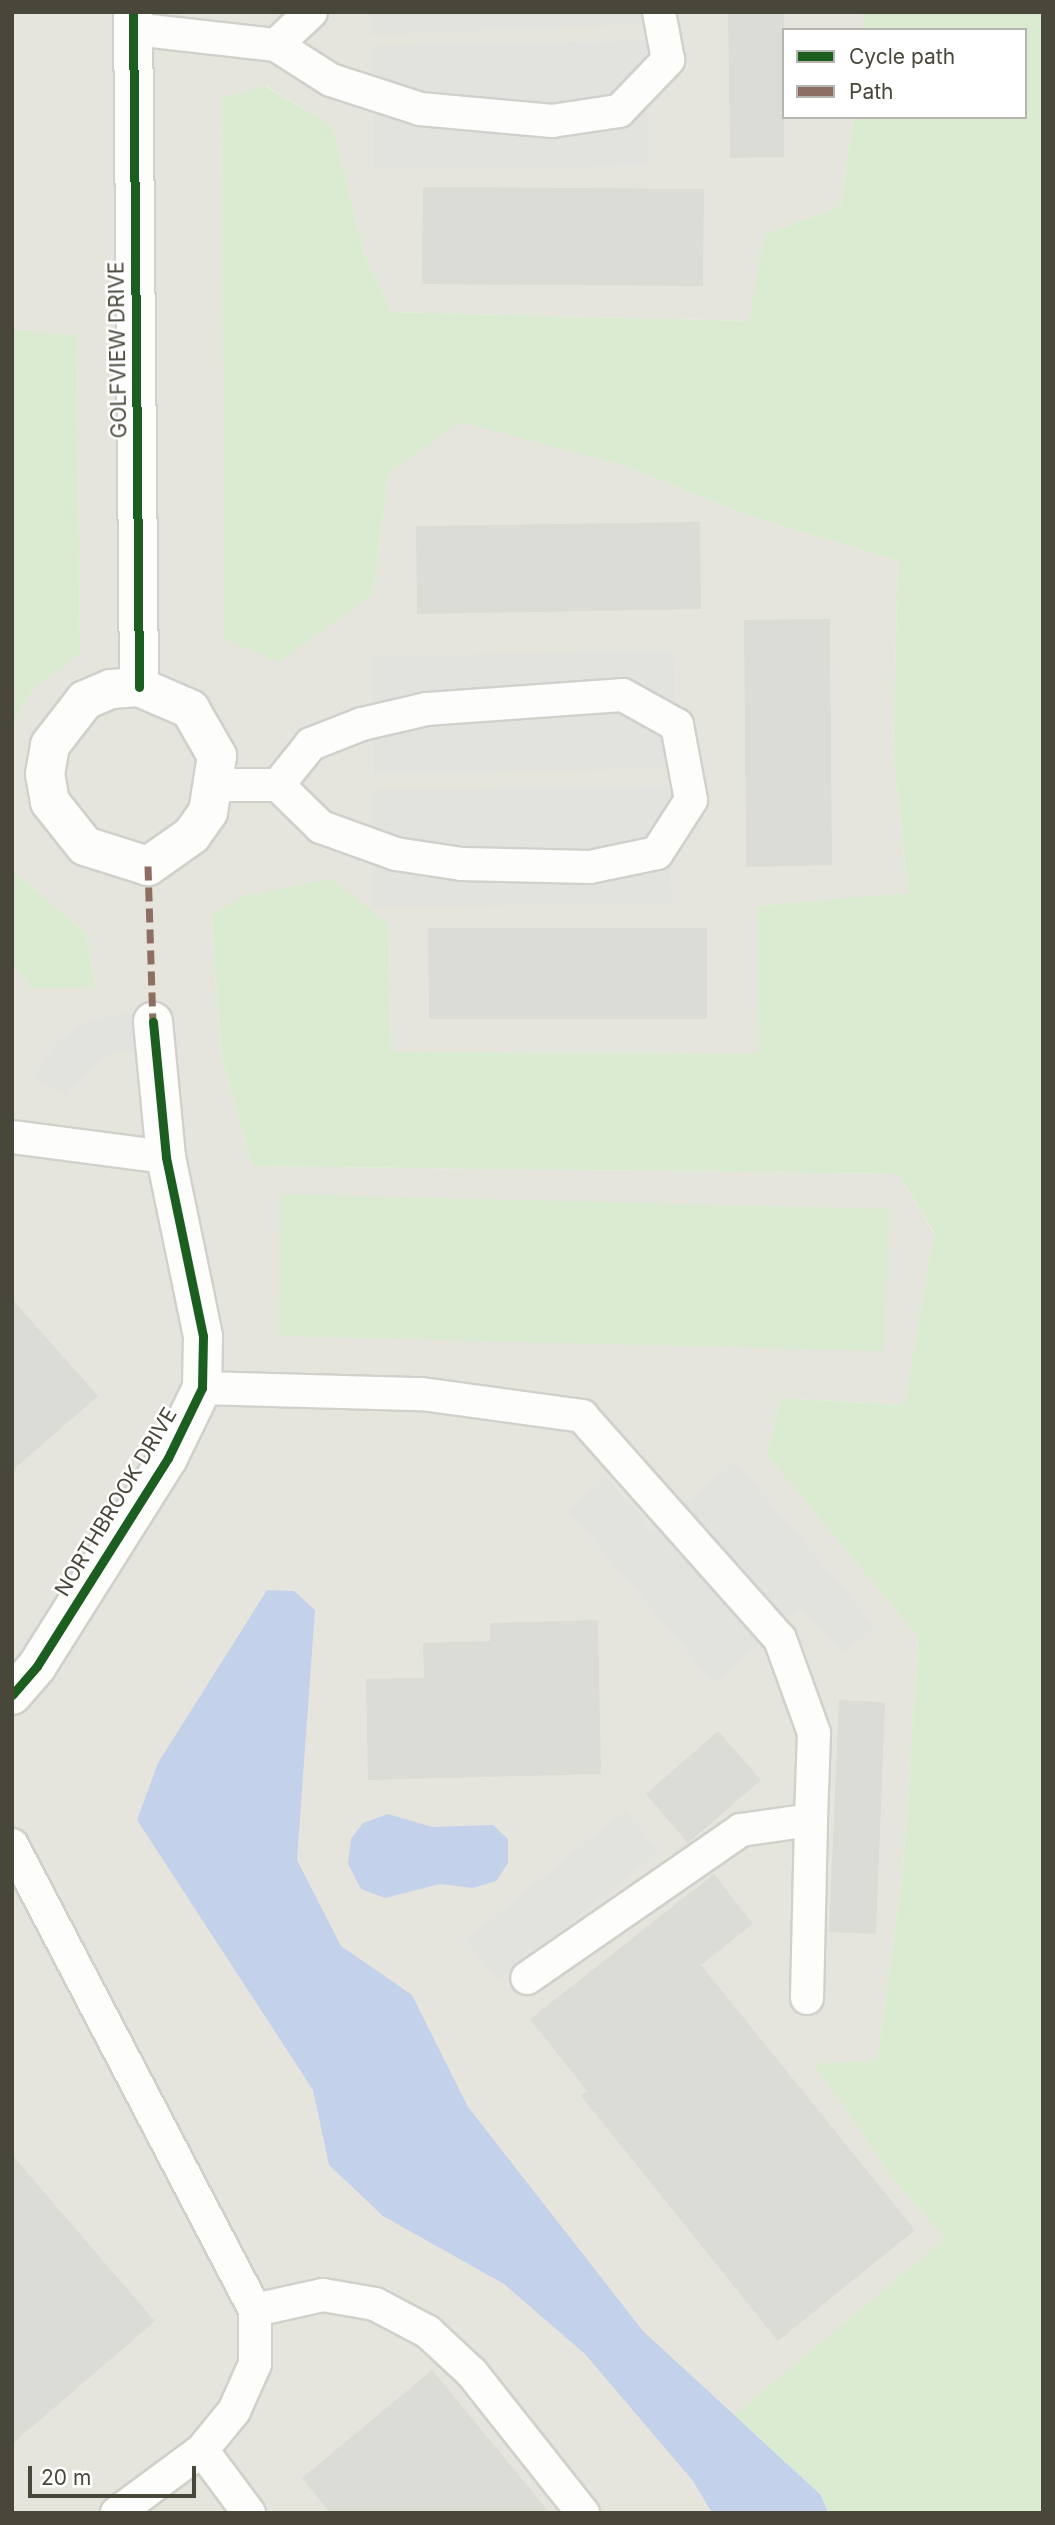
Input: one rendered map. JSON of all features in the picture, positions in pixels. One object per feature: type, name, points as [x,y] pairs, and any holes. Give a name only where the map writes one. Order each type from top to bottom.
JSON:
[{"type":"street","name":"GOLFVIEW DRIVE","points":[[133,20],[139,687]]},
{"type":"street","points":[[139,687],[166,694],[208,730],[217,785],[192,835],[148,866],[85,846],[64,827],[50,802],[50,745],[85,700],[111,688],[139,687]]},
{"type":"street","points":[[153,1022],[166,1157],[194,1271],[202,1388]]},
{"type":"street","name":"NORTHBROOK DRIVE","points":[[12,1695],[37,1666],[167,1458],[202,1388]]},
{"type":"lane","points":[[276,45],[311,12]]},
{"type":"lane","points":[[133,20],[276,45],[331,80],[420,109],[552,121],[619,111],[668,60],[659,12]]},
{"type":"lane","points":[[217,785],[278,785],[321,827],[396,854],[462,864],[590,867],[657,853],[691,800],[677,725],[623,695],[428,709],[362,724],[312,744],[278,785]]},
{"type":"lane","points":[[12,1137],[166,1157]]},
{"type":"lane","points":[[202,1388],[422,1394],[582,1416],[780,1639],[814,1732],[807,1998]]},
{"type":"lane","points":[[527,1978],[741,1830],[811,1820]]},
{"type":"lane","points":[[12,1845],[255,2310],[255,2364],[234,2411],[202,2450],[117,2513]]},
{"type":"lane","points":[[255,2310],[323,2295],[375,2304],[428,2332],[472,2373],[583,2513]]},
{"type":"lane","points":[[202,2450],[250,2513]]},
{"type":"shaded area","points":[[12,12],[862,12],[865,28],[782,28],[782,119],[853,119],[840,207],[764,234],[750,321],[392,312],[364,253],[333,126],[266,86],[221,98],[226,640],[373,594],[389,473],[460,421],[625,466],[746,515],[898,561],[893,751],[908,894],[757,906],[760,1053],[391,1052],[389,924],[211,915],[221,1055],[252,1166],[898,1174],[934,1233],[904,1405],[780,1398],[767,1455],[918,1637],[903,1868],[877,2060],[815,2065],[893,2179],[945,2238],[734,2415],[828,2513],[12,2513],[12,963],[31,988],[96,987],[86,933],[12,870],[12,725],[33,689],[80,652],[77,336],[12,329]]},
{"type":"shaded area","points":[[372,12],[641,12],[641,24],[372,35]]},
{"type":"shaded area","points":[[647,41],[648,166],[374,169],[373,45]]},
{"type":"shaded area","points":[[673,650],[677,768],[374,774],[372,657]]},
{"type":"shaded area","points":[[669,786],[671,903],[373,907],[372,790]]},
{"type":"shaded area","points":[[139,1011],[141,1049],[113,1052],[90,1067],[66,1097],[34,1076],[59,1040],[89,1020]]},
{"type":"shaded area","points":[[735,1462],[875,1626],[843,1654],[802,1607],[714,1682],[569,1511],[607,1478],[653,1532]]},
{"type":"shaded area","points":[[625,1811],[659,1851],[498,1981],[466,1940]]},
{"type":"green space","points":[[862,12],[1043,12],[1043,2513],[828,2513],[821,2495],[734,2415],[945,2238],[893,2179],[814,2064],[877,2060],[903,1868],[918,1637],[767,1455],[780,1398],[904,1405],[934,1232],[898,1174],[252,1166],[221,1055],[211,915],[243,896],[331,879],[389,924],[391,1052],[759,1053],[757,906],[908,893],[893,751],[898,561],[746,515],[625,466],[460,422],[389,473],[373,594],[279,662],[225,640],[221,98],[265,86],[333,126],[364,253],[392,312],[749,321],[764,234],[840,207],[853,119],[1027,119],[1027,28],[865,28]]},
{"type":"green space","points":[[12,329],[77,335],[80,653],[33,689],[12,725]]},
{"type":"green space","points":[[12,870],[86,933],[96,988],[31,988],[12,963]]},
{"type":"green space","points":[[281,1194],[889,1209],[884,1351],[279,1336]]},
{"type":"water","points":[[267,1590],[294,1591],[315,1610],[297,1860],[341,1946],[412,1995],[468,2107],[643,2331],[821,2495],[828,2513],[712,2513],[693,2481],[585,2354],[504,2284],[383,2216],[329,2165],[313,2090],[137,1820],[158,1763]]},
{"type":"water","points":[[388,1814],[432,1827],[493,1825],[508,1839],[508,1863],[496,1881],[473,1888],[440,1884],[385,1898],[361,1889],[348,1864],[351,1839],[363,1823]]},
{"type":"building","points":[[728,12],[784,12],[784,157],[730,158]]},
{"type":"building","points":[[423,187],[704,189],[703,286],[422,284]]},
{"type":"building","points":[[700,522],[701,609],[417,614],[416,526]]},
{"type":"building","points":[[830,619],[832,865],[746,867],[744,620]]},
{"type":"building","points":[[428,928],[707,928],[707,1019],[429,1019]]},
{"type":"building","points":[[12,1299],[98,1396],[12,1471]]},
{"type":"building","points":[[598,1620],[601,1774],[368,1780],[366,1679],[424,1678],[423,1643],[490,1641],[490,1623]]},
{"type":"building","points":[[839,1700],[885,1702],[876,1934],[829,1932]]},
{"type":"building","points":[[718,1731],[761,1780],[688,1843],[646,1794]]},
{"type":"building","points":[[714,1874],[753,1924],[701,1965],[915,2230],[778,2341],[581,2096],[587,2091],[530,2019]]},
{"type":"building","points":[[12,2155],[155,2321],[12,2444]]},
{"type":"building","points":[[432,2370],[550,2513],[330,2513],[302,2478]]},
{"type":"marked path","points":[[148,866],[153,1022]]},
{"type":"cycle path","points":[[133,12],[139,687]]},
{"type":"cycle path","points":[[12,1695],[37,1666],[168,1458],[202,1388],[203,1336],[166,1157],[153,1022]]}]
